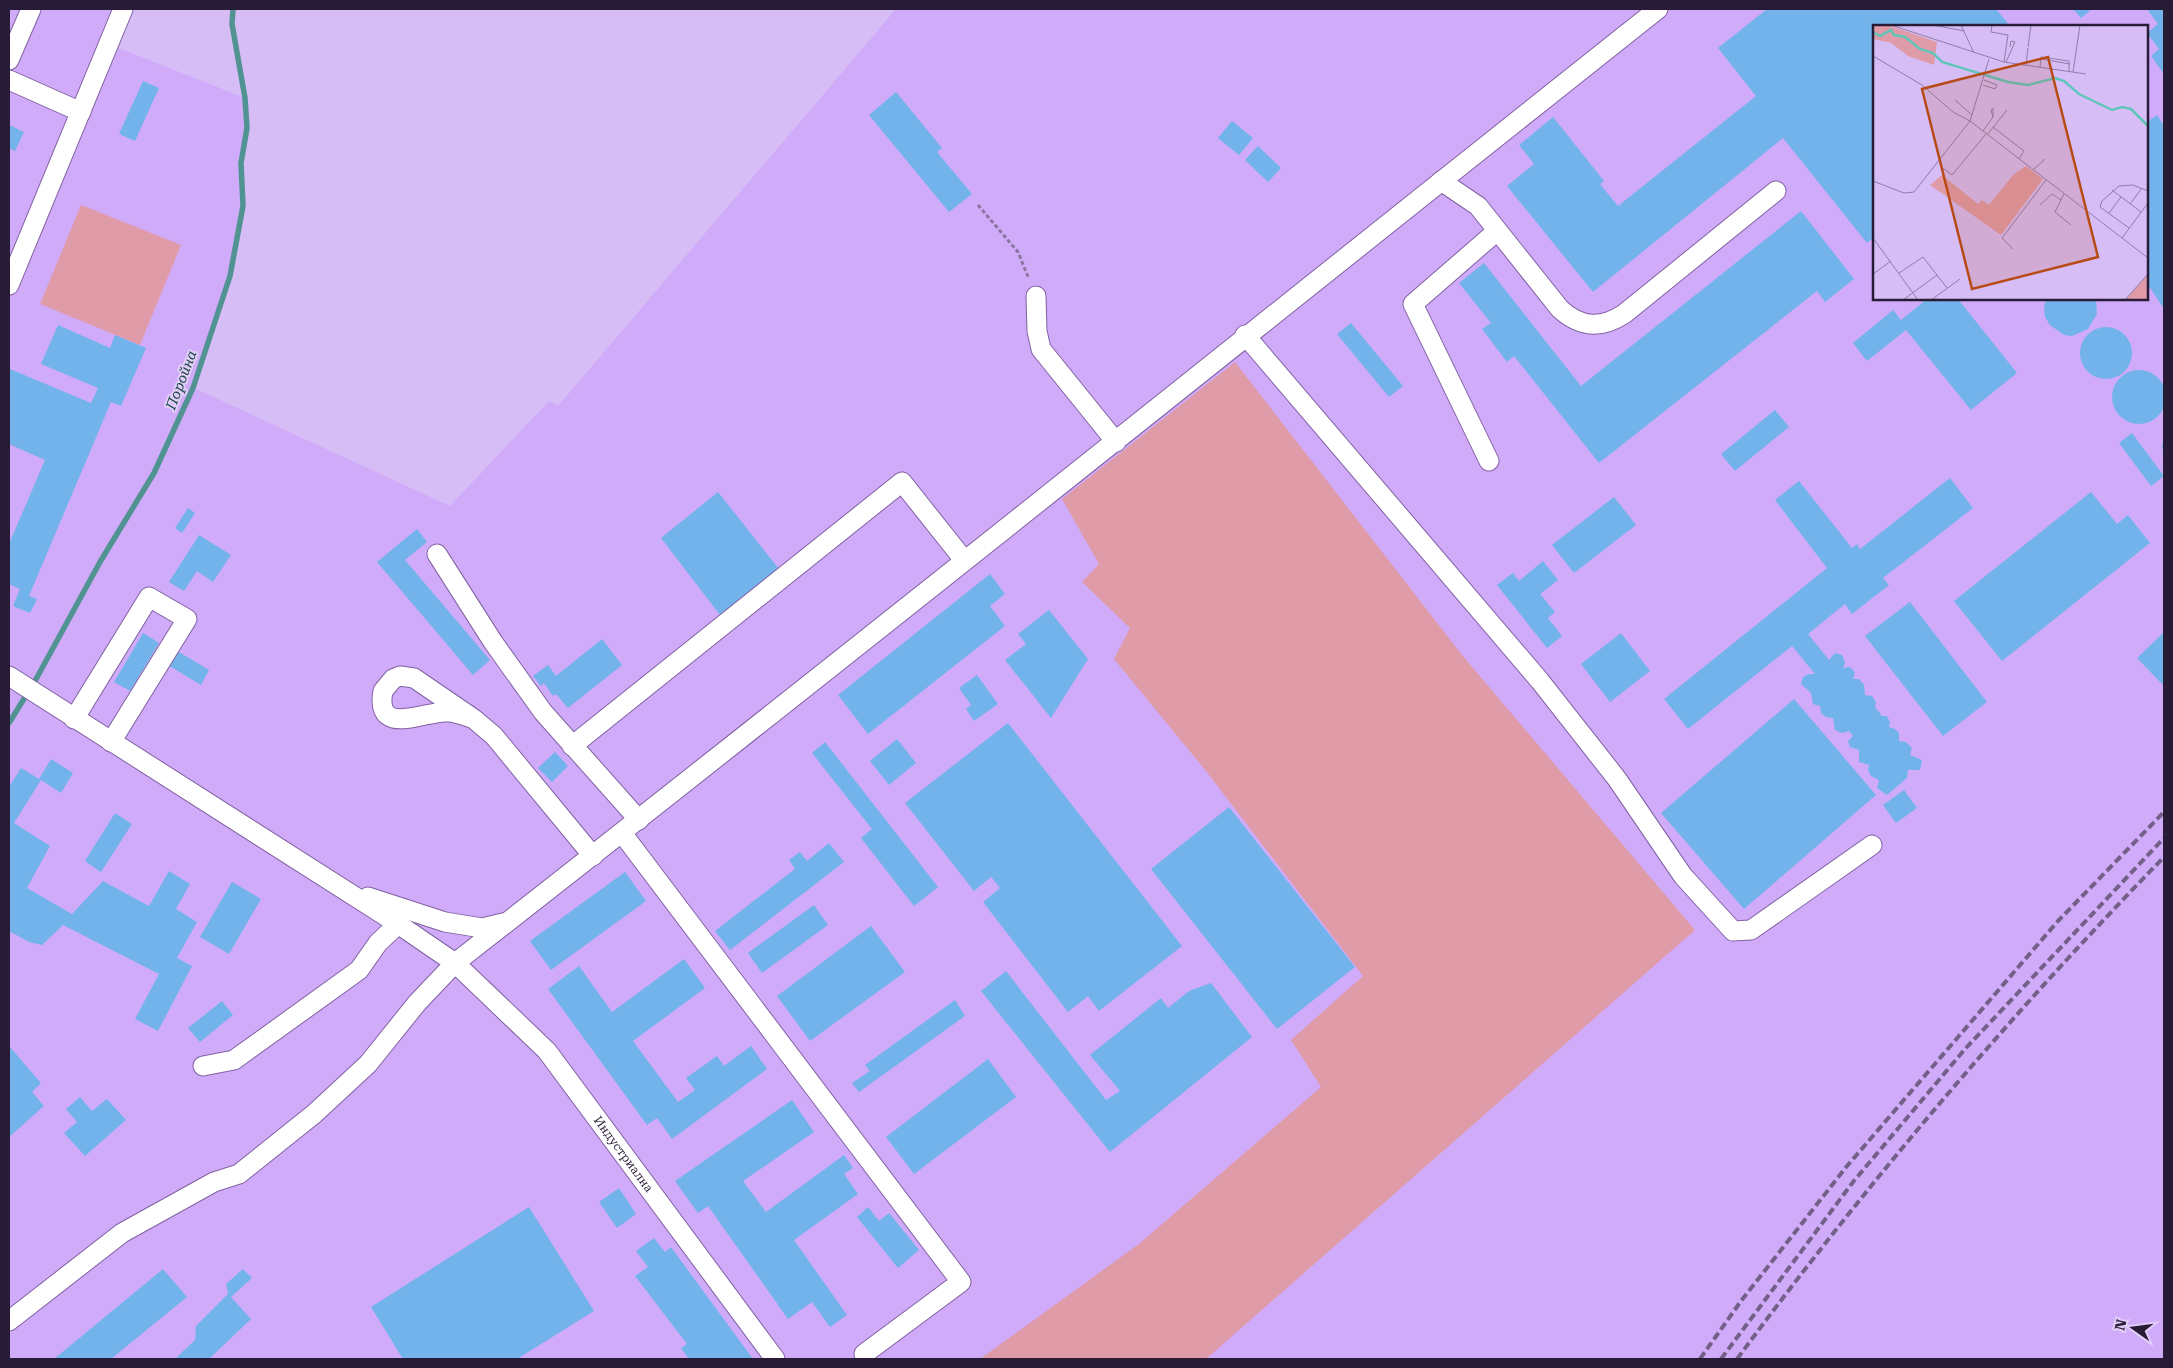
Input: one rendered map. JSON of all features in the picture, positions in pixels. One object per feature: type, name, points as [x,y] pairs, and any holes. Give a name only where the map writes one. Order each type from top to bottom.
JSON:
[{"type":"street","points":[[9,60],[31,9]]},
{"type":"street","points":[[9,285],[17,243],[81,112],[123,9]]},
{"type":"street","points":[[9,1321],[122,1233],[214,1182],[238,1174],[314,1114],[368,1064],[417,1002],[455,963],[639,820],[964,560],[1116,442],[1246,335],[1658,9]]},
{"type":"street","points":[[9,80],[81,112]]},
{"type":"street","points":[[1441,181],[1478,206],[1560,309],[1571,319],[1584,324],[1598,325],[1612,322],[1624,314],[1776,191]]},
{"type":"street","points":[[1489,461],[1413,304],[1497,231]]},
{"type":"street","points":[[1036,296],[1037,331],[1041,349],[1116,442]]},
{"type":"street","points":[[1246,335],[1540,681],[1617,779],[1683,876],[1733,931],[1751,930],[1872,845]]},
{"type":"street","points":[[572,746],[902,482],[964,560]]},
{"type":"street","points":[[437,554],[493,642],[543,712],[639,820]]},
{"type":"street","points":[[74,719],[149,597],[187,619],[111,742]]},
{"type":"street","points":[[13,679],[343,889],[445,922],[482,928],[507,923]]},
{"type":"street","points":[[474,718],[494,736],[592,856]]},
{"type":"street","points":[[622,833],[961,1282],[864,1354]]},
{"type":"street","name":"Индустриална","points":[[343,889],[455,963],[546,1051],[775,1359]]},
{"type":"street","points":[[203,1066],[234,1060],[359,970],[378,943],[398,924]]},
{"type":"path","points":[[978,205],[1018,252],[1036,296]]},
{"type":"shaded area","points":[[9,9],[123,9],[109,44],[245,98],[247,128],[241,163],[243,206],[230,276],[194,388],[450,506],[549,401],[558,406],[896,9],[2164,9],[2164,1359],[9,1359]]},
{"type":"shaded area","points":[[81,205],[181,245],[140,345],[40,304]]},
{"type":"shaded area","points":[[1235,362],[1462,655],[1695,930],[1206,1359],[980,1359],[1139,1244],[1321,1087],[1291,1040],[1363,976],[1206,771],[1114,659],[1130,628],[1082,582],[1099,564],[1062,499]]},
{"type":"building","points":[[1767,9],[1996,9],[2009,25],[1873,25],[1873,238],[1867,243],[1783,138],[1593,292],[1507,186],[1534,164],[1519,145],[1553,117],[1604,181],[1600,184],[1618,206],[1756,96],[1718,48]]},
{"type":"building","points":[[2073,9],[2092,9],[2081,18]]},
{"type":"building","points":[[2147,9],[2164,9],[2164,74],[2151,56],[2159,49],[2148,34],[2158,24]]},
{"type":"building","points":[[143,81],[159,88],[135,141],[119,134]]},
{"type":"building","points":[[896,92],[942,148],[937,152],[972,194],[949,212],[869,115]]},
{"type":"building","points":[[2157,115],[2164,126],[2164,309],[2148,285],[2148,121]]},
{"type":"building","points":[[1232,121],[1253,138],[1239,155],[1218,138]]},
{"type":"building","points":[[9,125],[24,132],[15,151],[9,148]]},
{"type":"building","points":[[1258,146],[1281,168],[1268,182],[1245,160]]},
{"type":"building","points":[[1801,211],[1854,279],[1825,302],[1817,291],[1599,463],[1514,356],[1507,362],[1482,329],[1491,323],[1459,283],[1484,263],[1581,386]]},
{"type":"building","points":[[1926,300],[1959,300],[2017,373],[1971,410],[1906,330],[1867,361],[1853,343],[1893,310],[1901,320]]},
{"type":"building","points":[[2046,300],[2096,300],[2097,314],[2088,329],[2072,336],[2064,335],[2050,325],[2045,317]]},
{"type":"building","points":[[1351,323],[1403,386],[1389,397],[1337,334]]},
{"type":"building","points":[[58,325],[110,348],[115,335],[146,348],[121,406],[111,402],[29,596],[37,599],[30,613],[13,606],[20,589],[9,584],[9,544],[45,460],[9,444],[9,371],[10,369],[91,403],[98,388],[41,364]]},
{"type":"building","points":[[2101,327],[2111,327],[2125,334],[2132,348],[2132,358],[2125,372],[2111,379],[2101,379],[2091,375],[2084,368],[2080,358],[2080,348],[2084,338],[2091,331]]},
{"type":"building","points":[[2134,370],[2144,370],[2154,374],[2162,382],[2166,397],[2162,412],[2154,420],[2144,424],[2134,424],[2124,420],[2116,412],[2112,402],[2112,392],[2116,382],[2124,374]]},
{"type":"building","points":[[1775,410],[1789,427],[1735,471],[1721,454]]},
{"type":"building","points":[[2132,433],[2164,476],[2151,486],[2119,443]]},
{"type":"building","points":[[2164,439],[2164,457],[2162,445]]},
{"type":"building","points":[[1950,478],[1973,508],[1883,578],[1889,585],[1852,614],[1845,604],[1808,634],[1829,660],[1835,653],[1842,655],[1845,662],[1843,668],[1850,667],[1855,672],[1853,679],[1859,679],[1864,685],[1865,695],[1872,696],[1876,702],[1875,707],[1882,716],[1887,716],[1890,722],[1889,727],[1899,733],[1899,741],[1906,742],[1912,748],[1910,755],[1922,760],[1920,770],[1908,770],[1907,778],[1887,795],[1877,788],[1879,780],[1871,776],[1868,770],[1869,765],[1859,762],[1859,750],[1850,747],[1848,741],[1853,736],[1849,731],[1842,733],[1835,730],[1833,718],[1826,717],[1821,713],[1820,706],[1813,704],[1811,693],[1801,684],[1803,677],[1815,674],[1792,646],[1688,729],[1664,699],[1827,568],[1775,500],[1799,481],[1852,548],[1857,544],[1860,549]]},
{"type":"building","points":[[718,492],[779,569],[720,615],[661,538]]},
{"type":"building","points":[[2091,492],[2117,524],[2128,515],[2150,543],[2002,661],[1954,601]]},
{"type":"building","points":[[1614,497],[1636,525],[1574,573],[1552,545]]},
{"type":"building","points":[[188,508],[195,513],[182,533],[175,528]]},
{"type":"building","points":[[417,529],[427,542],[405,560],[490,660],[473,675],[377,562]]},
{"type":"building","points":[[199,535],[231,555],[213,582],[197,571],[184,591],[169,582]]},
{"type":"building","points":[[1543,561],[1558,580],[1540,594],[1555,612],[1548,618],[1562,636],[1547,648],[1497,585],[1513,573],[1519,581]]},
{"type":"building","points":[[990,574],[1005,594],[990,606],[1005,626],[868,734],[838,695]]},
{"type":"building","points":[[1910,602],[1987,702],[1943,736],[1865,636]]},
{"type":"building","points":[[1049,610],[1088,659],[1051,718],[1005,660],[1026,644],[1018,634]]},
{"type":"building","points":[[2164,632],[2164,686],[2137,658]]},
{"type":"building","points":[[143,633],[159,643],[130,691],[114,682]]},
{"type":"building","points":[[1621,633],[1650,671],[1610,702],[1581,664]]},
{"type":"building","points":[[602,639],[622,665],[568,708],[556,694],[553,696],[544,683],[541,686],[533,676],[548,665],[556,676]]},
{"type":"building","points":[[174,649],[209,670],[201,685],[166,664]]},
{"type":"building","points":[[977,675],[998,704],[974,721],[966,709],[971,705],[959,688]]},
{"type":"building","points":[[1794,699],[1876,795],[1744,909],[1661,813]]},
{"type":"building","points":[[1008,723],[1182,946],[1099,1011],[1088,996],[1068,1012],[983,902],[1000,888],[991,877],[974,891],[905,803]]},
{"type":"building","points":[[897,739],[916,763],[889,785],[870,761]]},
{"type":"building","points":[[825,742],[938,887],[914,906],[861,838],[872,829],[812,753]]},
{"type":"building","points":[[555,752],[568,766],[552,782],[538,768]]},
{"type":"building","points":[[51,759],[73,773],[61,793],[41,780],[14,823],[50,846],[27,888],[72,914],[103,881],[149,906],[169,871],[190,884],[176,909],[197,922],[177,958],[192,966],[158,1031],[135,1019],[159,974],[63,925],[42,945],[29,942],[9,931],[9,787],[21,768],[39,779]]},
{"type":"building","points":[[1904,790],[1917,808],[1896,823],[1883,805]]},
{"type":"building","points":[[1229,807],[1355,967],[1277,1029],[1151,869]]},
{"type":"building","points":[[115,813],[132,824],[101,872],[85,861]]},
{"type":"building","points":[[829,843],[844,862],[730,950],[715,931],[795,869],[789,860],[800,852],[807,861]]},
{"type":"building","points":[[625,872],[646,901],[551,970],[530,941]]},
{"type":"building","points":[[232,882],[261,899],[229,954],[200,937]]},
{"type":"building","points":[[814,905],[828,925],[762,973],[748,953]]},
{"type":"building","points":[[871,926],[905,972],[810,1041],[777,996]]},
{"type":"building","points":[[684,959],[705,988],[633,1041],[678,1102],[695,1090],[686,1078],[717,1056],[724,1066],[751,1046],[767,1069],[672,1139],[657,1118],[647,1125],[548,989],[579,966],[612,1012]]},
{"type":"building","points":[[1006,971],[1106,1100],[1120,1091],[1090,1055],[1161,998],[1168,1008],[1189,991],[1211,983],[1252,1037],[1110,1152],[981,991]]},
{"type":"building","points":[[955,1000],[965,1016],[859,1092],[852,1083],[870,1071],[865,1065]]},
{"type":"building","points":[[222,1001],[233,1015],[200,1042],[188,1028]]},
{"type":"building","points":[[9,1046],[41,1083],[32,1092],[44,1106],[9,1137]]},
{"type":"building","points":[[988,1059],[1016,1097],[914,1174],[886,1137]]},
{"type":"building","points":[[80,1097],[92,1111],[107,1099],[126,1120],[85,1156],[64,1133],[77,1122],[66,1109]]},
{"type":"building","points":[[792,1100],[814,1132],[743,1181],[766,1212],[844,1155],[853,1168],[844,1174],[858,1194],[794,1240],[847,1315],[830,1327],[812,1302],[788,1319],[708,1206],[698,1213],[675,1181]]},
{"type":"building","points":[[619,1188],[636,1214],[617,1228],[599,1202]]},
{"type":"building","points":[[529,1207],[594,1311],[517,1359],[403,1359],[371,1307]]},
{"type":"building","points":[[868,1207],[879,1221],[889,1213],[919,1250],[898,1268],[857,1217]]},
{"type":"building","points":[[654,1238],[665,1252],[671,1247],[753,1359],[689,1359],[681,1348],[687,1344],[635,1276],[648,1267],[636,1251]]},
{"type":"building","points":[[163,1269],[187,1297],[111,1359],[54,1359]]},
{"type":"building","points":[[243,1269],[252,1278],[231,1297],[251,1319],[209,1359],[175,1359],[195,1340],[196,1326],[228,1294],[226,1284]]},
{"type":"waterway","name":"Поройна","points":[[9,723],[35,681],[100,562],[154,473],[193,388],[230,276],[243,206],[241,163],[247,128],[245,98],[232,24],[233,9]]},
{"type":"railway","points":[[1700,1359],[1741,1301],[1847,1166],[2058,921],[2164,812]]},
{"type":"railway","points":[[1721,1359],[1853,1182],[1965,1049],[2164,838]]},
{"type":"railway","points":[[1737,1359],[1837,1228],[1942,1101],[2051,977],[2164,857]]}]
